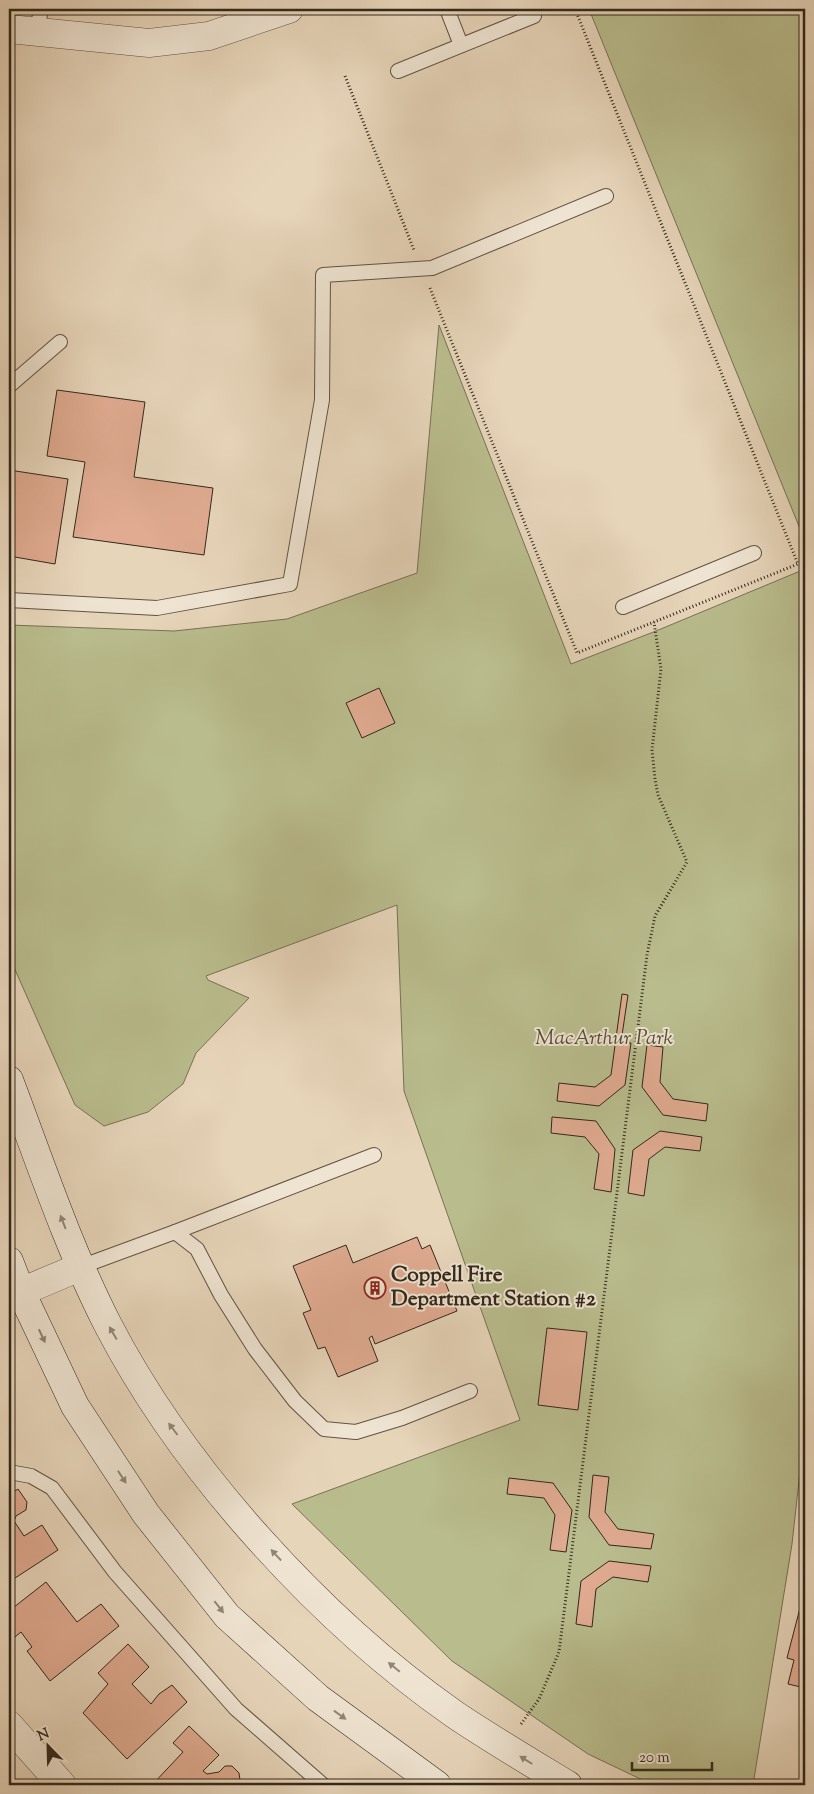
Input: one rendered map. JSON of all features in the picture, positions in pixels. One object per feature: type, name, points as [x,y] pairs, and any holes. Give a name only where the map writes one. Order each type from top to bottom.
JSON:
[{"type":"main road","points":[[9,29],[39,20],[149,43],[208,36],[289,9]]},
{"type":"main road","points":[[9,1080],[80,1267],[109,1326],[168,1422],[252,1531],[316,1598],[362,1642],[454,1714],[568,1785]]},
{"type":"main road","points":[[9,1261],[15,1294],[75,1406],[146,1514],[227,1616],[318,1698],[437,1785]]},
{"type":"main road","points":[[15,1294],[80,1267]]},
{"type":"main road","points":[[9,1725],[62,1785]]},
{"type":"lane","points":[[447,9],[461,45]]},
{"type":"lane","points":[[398,71],[534,16]]},
{"type":"lane","points":[[9,600],[157,608],[290,584],[322,400],[323,275],[432,268],[606,196]]},
{"type":"lane","points":[[9,386],[60,342]]},
{"type":"lane","points":[[623,607],[754,553]]},
{"type":"lane","points":[[80,1267],[374,1156]]},
{"type":"lane","points":[[175,1232],[197,1249],[221,1295],[255,1348],[295,1401],[324,1429],[356,1432],[402,1418],[470,1391]]},
{"type":"lane","points":[[9,1472],[31,1476],[52,1488],[115,1572],[236,1709],[323,1785]]},
{"type":"path","points":[[345,76],[577,653],[798,564],[575,9]]},
{"type":"path","points":[[505,1747],[539,1699],[559,1652],[647,954],[655,916],[686,862],[658,795],[652,750],[661,669],[654,622]]},
{"type":"green space","points":[[589,9],[805,9],[805,541]]},
{"type":"green space","name":"MacArthur Park","points":[[439,325],[571,664],[805,569],[805,1426],[792,1544],[753,1785],[653,1785],[588,1754],[452,1661],[292,1504],[520,1420],[404,1091],[397,905],[206,976],[208,980],[249,998],[196,1053],[183,1084],[148,1112],[104,1126],[75,1105],[9,956],[9,625],[174,631],[287,619],[417,573]]},
{"type":"building","points":[[57,390],[145,402],[134,477],[213,488],[204,555],[73,537],[85,462],[47,456]]},
{"type":"building","points":[[9,470],[68,479],[55,564],[9,556]]},
{"type":"building","points":[[379,688],[395,723],[362,738],[346,703]]},
{"type":"building","points":[[622,994],[628,995],[621,1042],[631,1043],[625,1085],[599,1106],[557,1101],[559,1083],[595,1087],[611,1075]]},
{"type":"building","points":[[647,1045],[663,1047],[660,1082],[673,1099],[708,1104],[706,1121],[663,1115],[642,1087]]},
{"type":"building","points":[[552,1117],[596,1121],[615,1149],[611,1192],[594,1189],[599,1154],[585,1137],[551,1133]]},
{"type":"building","points":[[660,1131],[702,1137],[700,1151],[665,1147],[649,1159],[644,1196],[628,1193],[633,1150]]},
{"type":"building","name":"Coppell Fire Department Station #2","points":[[417,1237],[422,1249],[430,1245],[457,1311],[375,1344],[372,1336],[369,1338],[378,1361],[338,1377],[325,1347],[318,1349],[303,1313],[311,1310],[293,1266],[346,1245],[353,1263]]},
{"type":"building","points":[[547,1328],[587,1332],[578,1410],[538,1405]]},
{"type":"building","points":[[593,1475],[609,1477],[605,1512],[618,1529],[654,1534],[651,1549],[609,1545],[589,1517]]},
{"type":"building","points":[[509,1478],[553,1483],[572,1510],[566,1552],[550,1550],[555,1515],[544,1498],[507,1494]]},
{"type":"building","points":[[18,1489],[27,1502],[26,1510],[16,1516],[14,1521],[24,1536],[42,1525],[58,1550],[9,1582],[9,1495]]},
{"type":"building","points":[[609,1561],[651,1566],[648,1582],[613,1577],[596,1589],[592,1627],[576,1624],[581,1581]]},
{"type":"building","points":[[46,1582],[77,1622],[101,1604],[119,1626],[50,1681],[27,1651],[32,1647],[21,1632],[15,1637],[9,1629],[9,1611]]},
{"type":"building","points":[[805,1589],[805,1688],[788,1684],[794,1660],[787,1658]]},
{"type":"building","points":[[128,1644],[149,1667],[132,1684],[151,1704],[159,1694],[172,1685],[187,1702],[127,1759],[83,1713],[108,1684],[98,1673]]},
{"type":"building","points":[[189,1726],[219,1755],[203,1771],[207,1774],[219,1772],[225,1766],[232,1766],[239,1773],[240,1780],[235,1785],[152,1785],[183,1752],[173,1743]]},
{"type":"place","name":"Coppell Fire Department Station #2","points":[[375,1288]]}]
